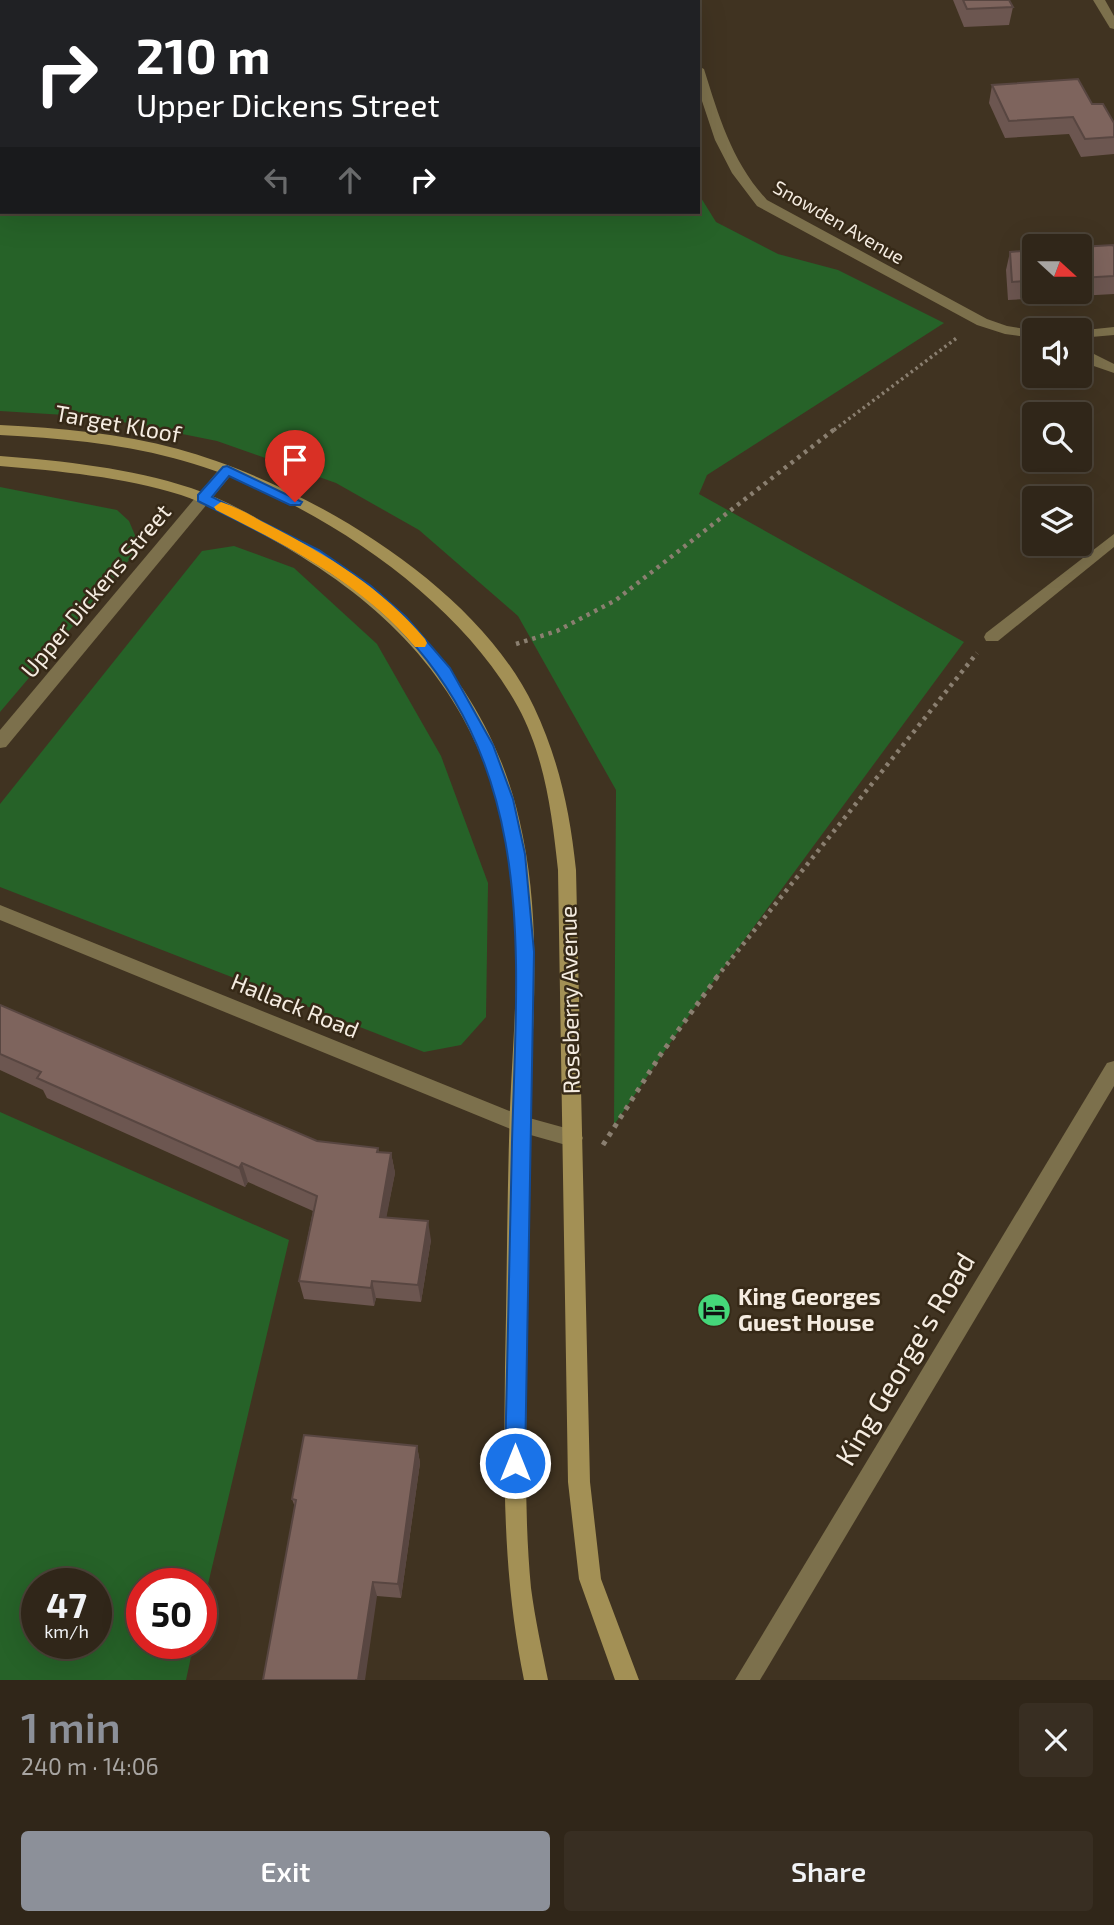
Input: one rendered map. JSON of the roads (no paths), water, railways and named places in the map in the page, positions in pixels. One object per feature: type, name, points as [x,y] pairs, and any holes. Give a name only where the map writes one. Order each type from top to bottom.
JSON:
[{"type":"main road","name":"Target Kloof","points":[[0,430],[82,438],[161,451],[227,470]]},
{"type":"main road","points":[[0,461],[122,478],[203,498]]},
{"type":"main road","name":"Roseberry Avenue","points":[[227,470],[317,513],[395,562],[456,614],[491,652],[523,702],[547,755],[560,810],[567,870],[579,1482],[590,1579],[627,1680]]},
{"type":"main road","name":"Roseberry Avenue","points":[[203,498],[314,554],[366,589],[401,620],[444,672],[485,745],[505,799],[517,854],[525,952],[514,1514],[520,1593],[536,1680]]},
{"type":"street","points":[[1099,0],[1114,26]]},
{"type":"street","name":"Snowden Avenue","points":[[700,75],[732,167],[762,203],[982,322],[1022,332]]},
{"type":"street","points":[[1092,333],[1114,331]]},
{"type":"street","points":[[1092,360],[1114,369]]},
{"type":"street","name":"Upper Dickens Street","points":[[0,742],[227,470]]},
{"type":"street","points":[[992,637],[1114,539]]},
{"type":"street","name":"Hallack Road","points":[[0,912],[520,1124],[573,1138]]},
{"type":"street","name":"King George's Road","points":[[747,1680],[1114,1069]]},
{"type":"place","name":"King Georges Guest House","points":[[714,1310]]}]
